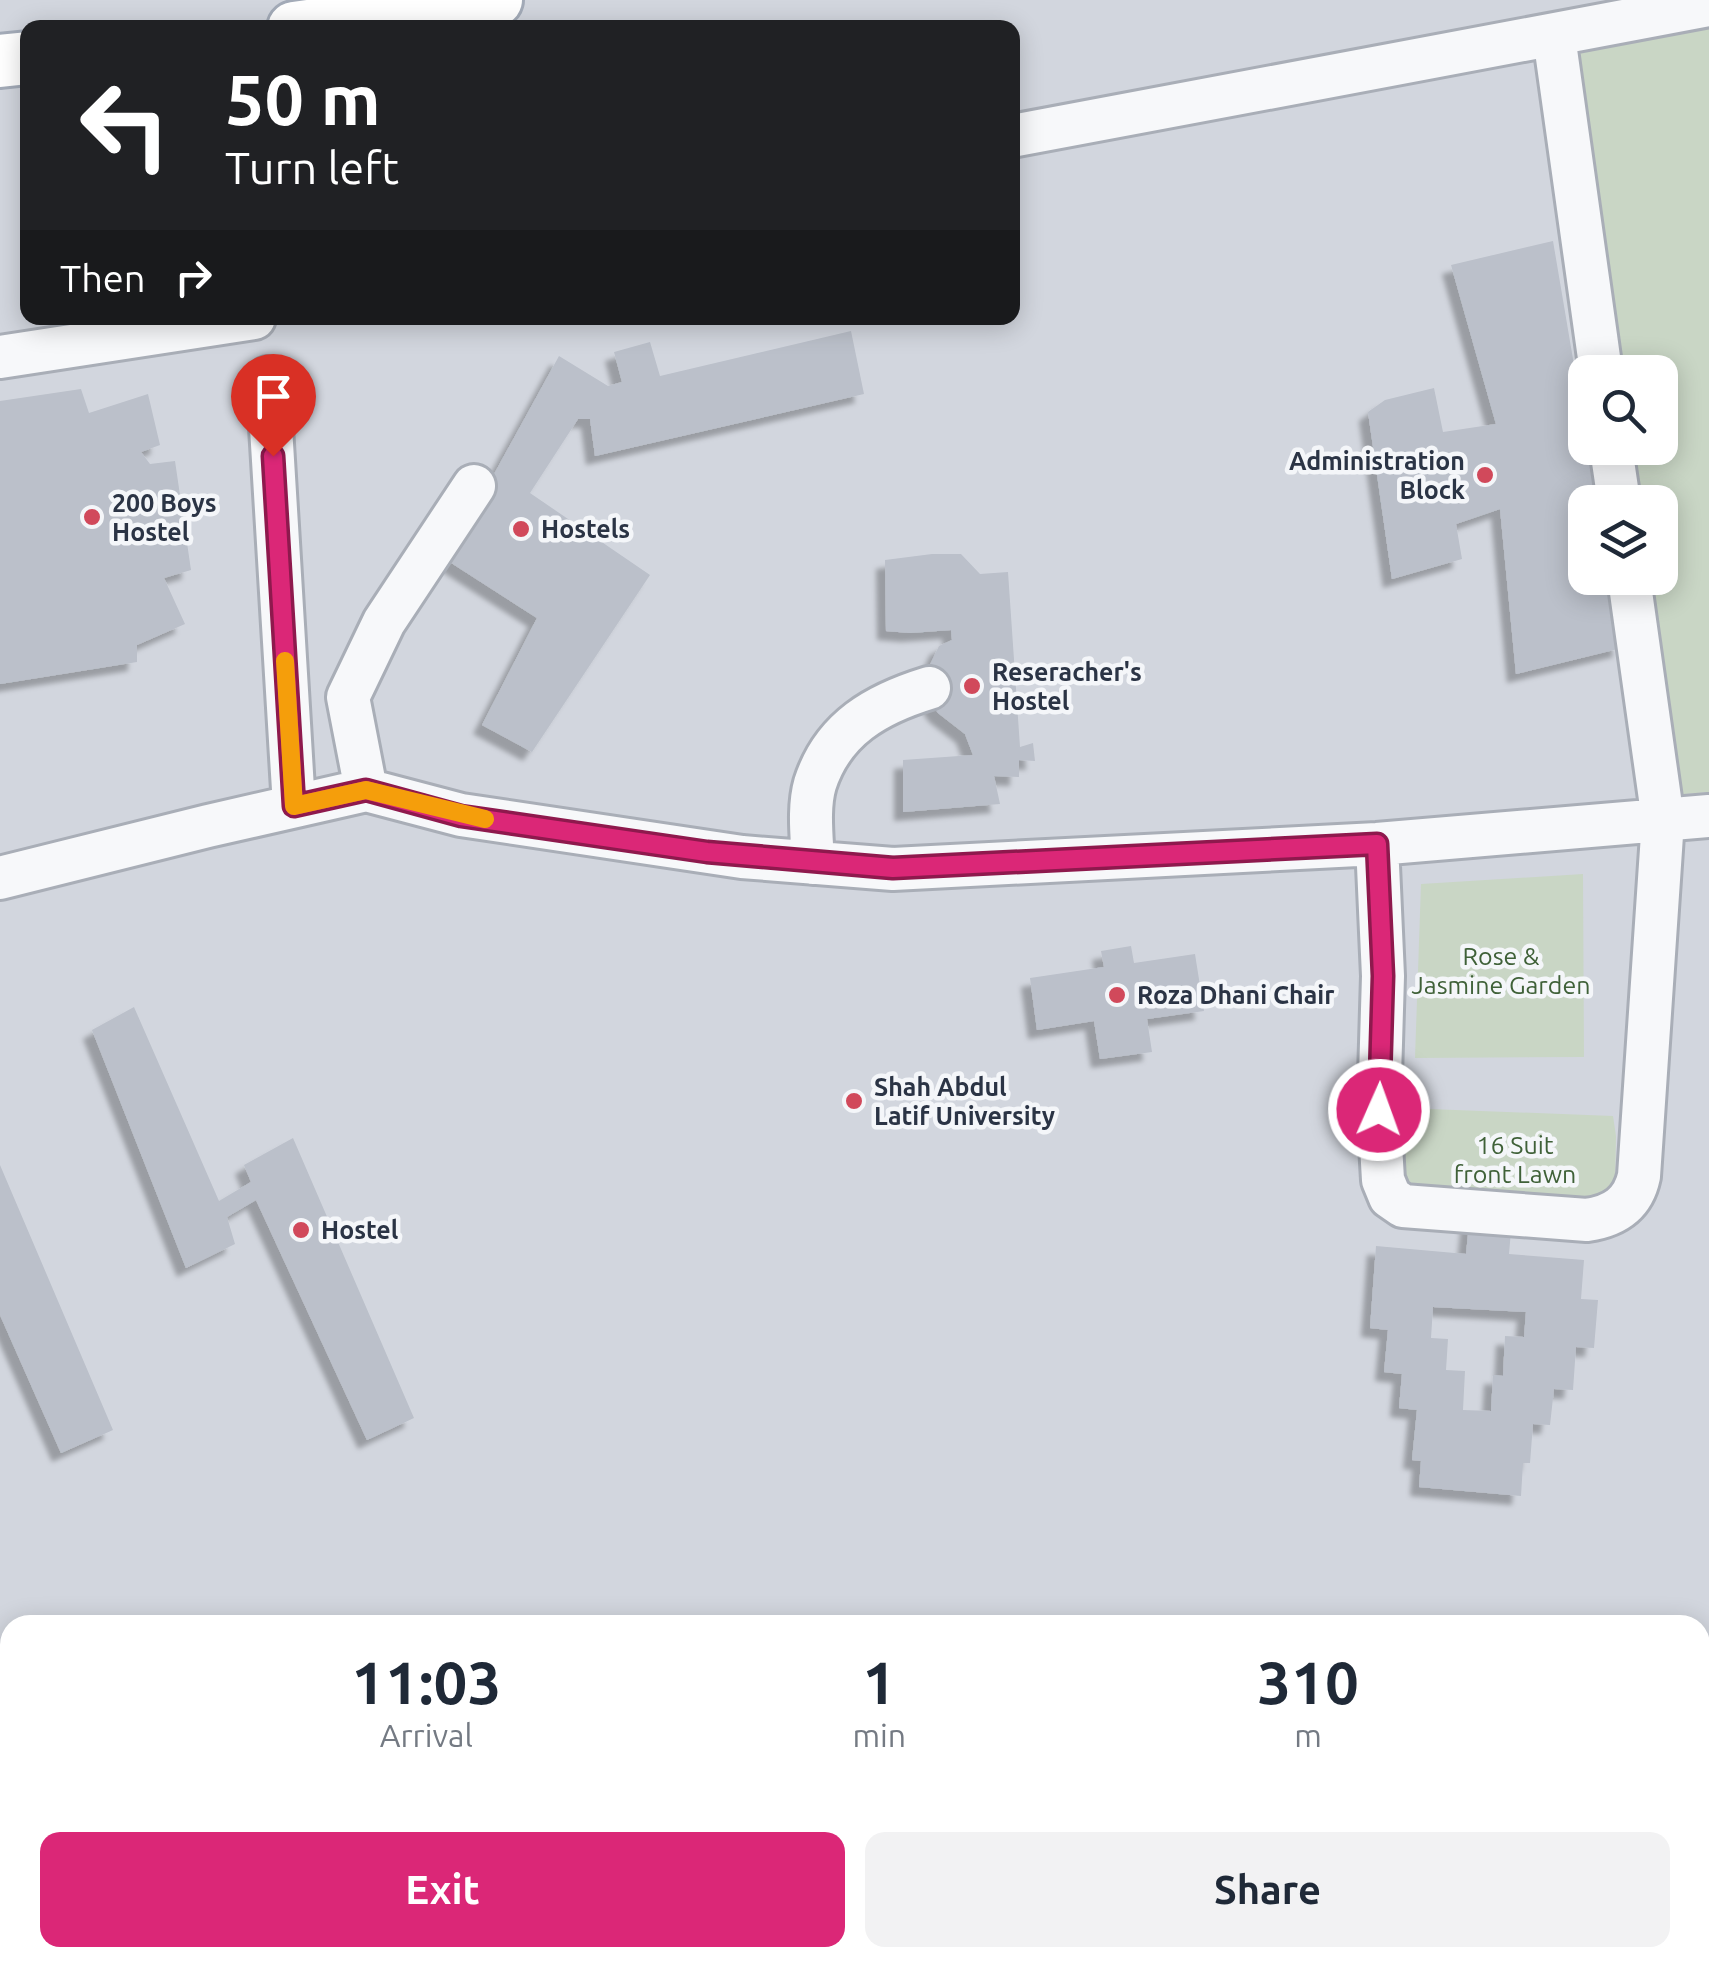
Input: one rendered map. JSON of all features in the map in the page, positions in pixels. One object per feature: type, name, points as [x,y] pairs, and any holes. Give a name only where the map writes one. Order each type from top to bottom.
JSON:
[{"type":"main road","points":[[381,20],[496,0]]},
{"type":"street","points":[[1020,135],[1709,5]]},
{"type":"street","points":[[1554,36],[1599,355]]},
{"type":"street","points":[[0,357],[208,325]]},
{"type":"street","points":[[268,378],[294,806]]},
{"type":"street","points":[[366,790],[348,697],[384,622],[474,486]]},
{"type":"street","points":[[1377,844],[1383,976],[1379,1110],[1383,1180],[1390,1197],[1403,1206],[1587,1220],[1606,1217],[1624,1206],[1635,1193],[1639,1176],[1663,820],[1631,595]]},
{"type":"street","points":[[813,862],[814,786],[831,751],[855,722],[888,701],[929,688]]},
{"type":"street","points":[[0,878],[366,790],[461,816],[742,857],[893,868],[1377,844],[1709,816]]},
{"type":"shaded area","name":"Shah Abdul Latif University","points":[[0,0],[1709,0],[1709,1615],[0,1615]]},
{"type":"green space","points":[[1709,0],[1709,792],[1674,795],[1643,595],[1678,595],[1678,485],[1625,485],[1622,465],[1678,465],[1678,355],[1605,355],[1563,20]]},
{"type":"green space","name":"Rose & Jasmine Garden","points":[[1583,874],[1584,1057],[1415,1058],[1421,884]]},
{"type":"green space","name":"16 Suit front Lawn","points":[[1404,1108],[1613,1116],[1615,1191],[1562,1206],[1399,1189],[1389,1158]]},
{"type":"building","name":"Administration Block","points":[[1553,241],[1572,355],[1568,355],[1568,465],[1591,465],[1594,485],[1568,485],[1568,595],[1613,595],[1622,648],[1516,674],[1500,509],[1456,524],[1462,559],[1392,579],[1368,412],[1385,400],[1434,388],[1443,432],[1496,424],[1451,265]]},
{"type":"building","name":"Hostels","points":[[851,331],[864,394],[595,456],[590,419],[578,419],[530,493],[650,575],[532,752],[482,725],[537,618],[442,557],[471,516],[559,356],[608,386],[622,382],[614,352],[650,342],[660,376]]},
{"type":"building","name":"200 Boys Hostel","points":[[81,389],[89,413],[148,394],[160,445],[141,452],[150,464],[175,461],[191,570],[164,578],[185,624],[137,645],[137,662],[0,684],[0,401]]},
{"type":"building","name":"Reseracher's Hostel","points":[[961,554],[980,574],[1008,572],[1020,747],[1033,743],[1035,761],[1019,760],[1019,777],[994,776],[1000,804],[903,812],[903,760],[973,755],[965,734],[938,713],[929,700],[927,671],[939,646],[952,640],[951,630],[886,631],[885,560]]},
{"type":"building","name":"Roza Dhani Chair","points":[[1131,946],[1134,963],[1195,954],[1204,1011],[1147,1019],[1152,1052],[1100,1059],[1094,1021],[1037,1030],[1030,978],[1104,967],[1101,951]]},
{"type":"building","name":"Hostel","points":[[134,1007],[219,1201],[251,1182],[244,1165],[293,1138],[414,1418],[367,1440],[256,1200],[227,1217],[235,1244],[186,1268],[92,1030]]},
{"type":"building","points":[[0,1165],[113,1430],[61,1453],[0,1315]]},
{"type":"building","points":[[1470,1215],[1512,1219],[1509,1254],[1584,1260],[1581,1299],[1598,1300],[1594,1348],[1576,1347],[1573,1390],[1554,1389],[1550,1425],[1533,1424],[1530,1463],[1523,1463],[1521,1496],[1419,1487],[1421,1461],[1412,1460],[1417,1410],[1399,1408],[1402,1374],[1384,1372],[1388,1330],[1370,1328],[1376,1246],[1466,1254]],"holes":[[[1433,1307],[1526,1312],[1524,1337],[1505,1336],[1503,1376],[1493,1375],[1491,1411],[1463,1410],[1465,1371],[1446,1370],[1448,1339],[1431,1338]]]},
{"type":"slow traffic","points":[[285,661],[294,806],[366,790],[485,819]]},
{"type":"place","name":"Administration Block","points":[[1485,475]]},
{"type":"place","name":"200 Boys Hostel","points":[[92,517]]},
{"type":"place","name":"Hostels","points":[[521,529]]},
{"type":"place","name":"Reseracher's Hostel","points":[[972,686]]},
{"type":"place","name":"Roza Dhani Chair","points":[[1117,995]]},
{"type":"place","name":"Shah Abdul Latif University","points":[[854,1101]]},
{"type":"place","name":"Hostel","points":[[301,1230]]},
{"type":"route","points":[[273,456],[294,806],[366,790],[461,816],[742,857],[893,868],[1377,844],[1383,976],[1379,1110]]}]
